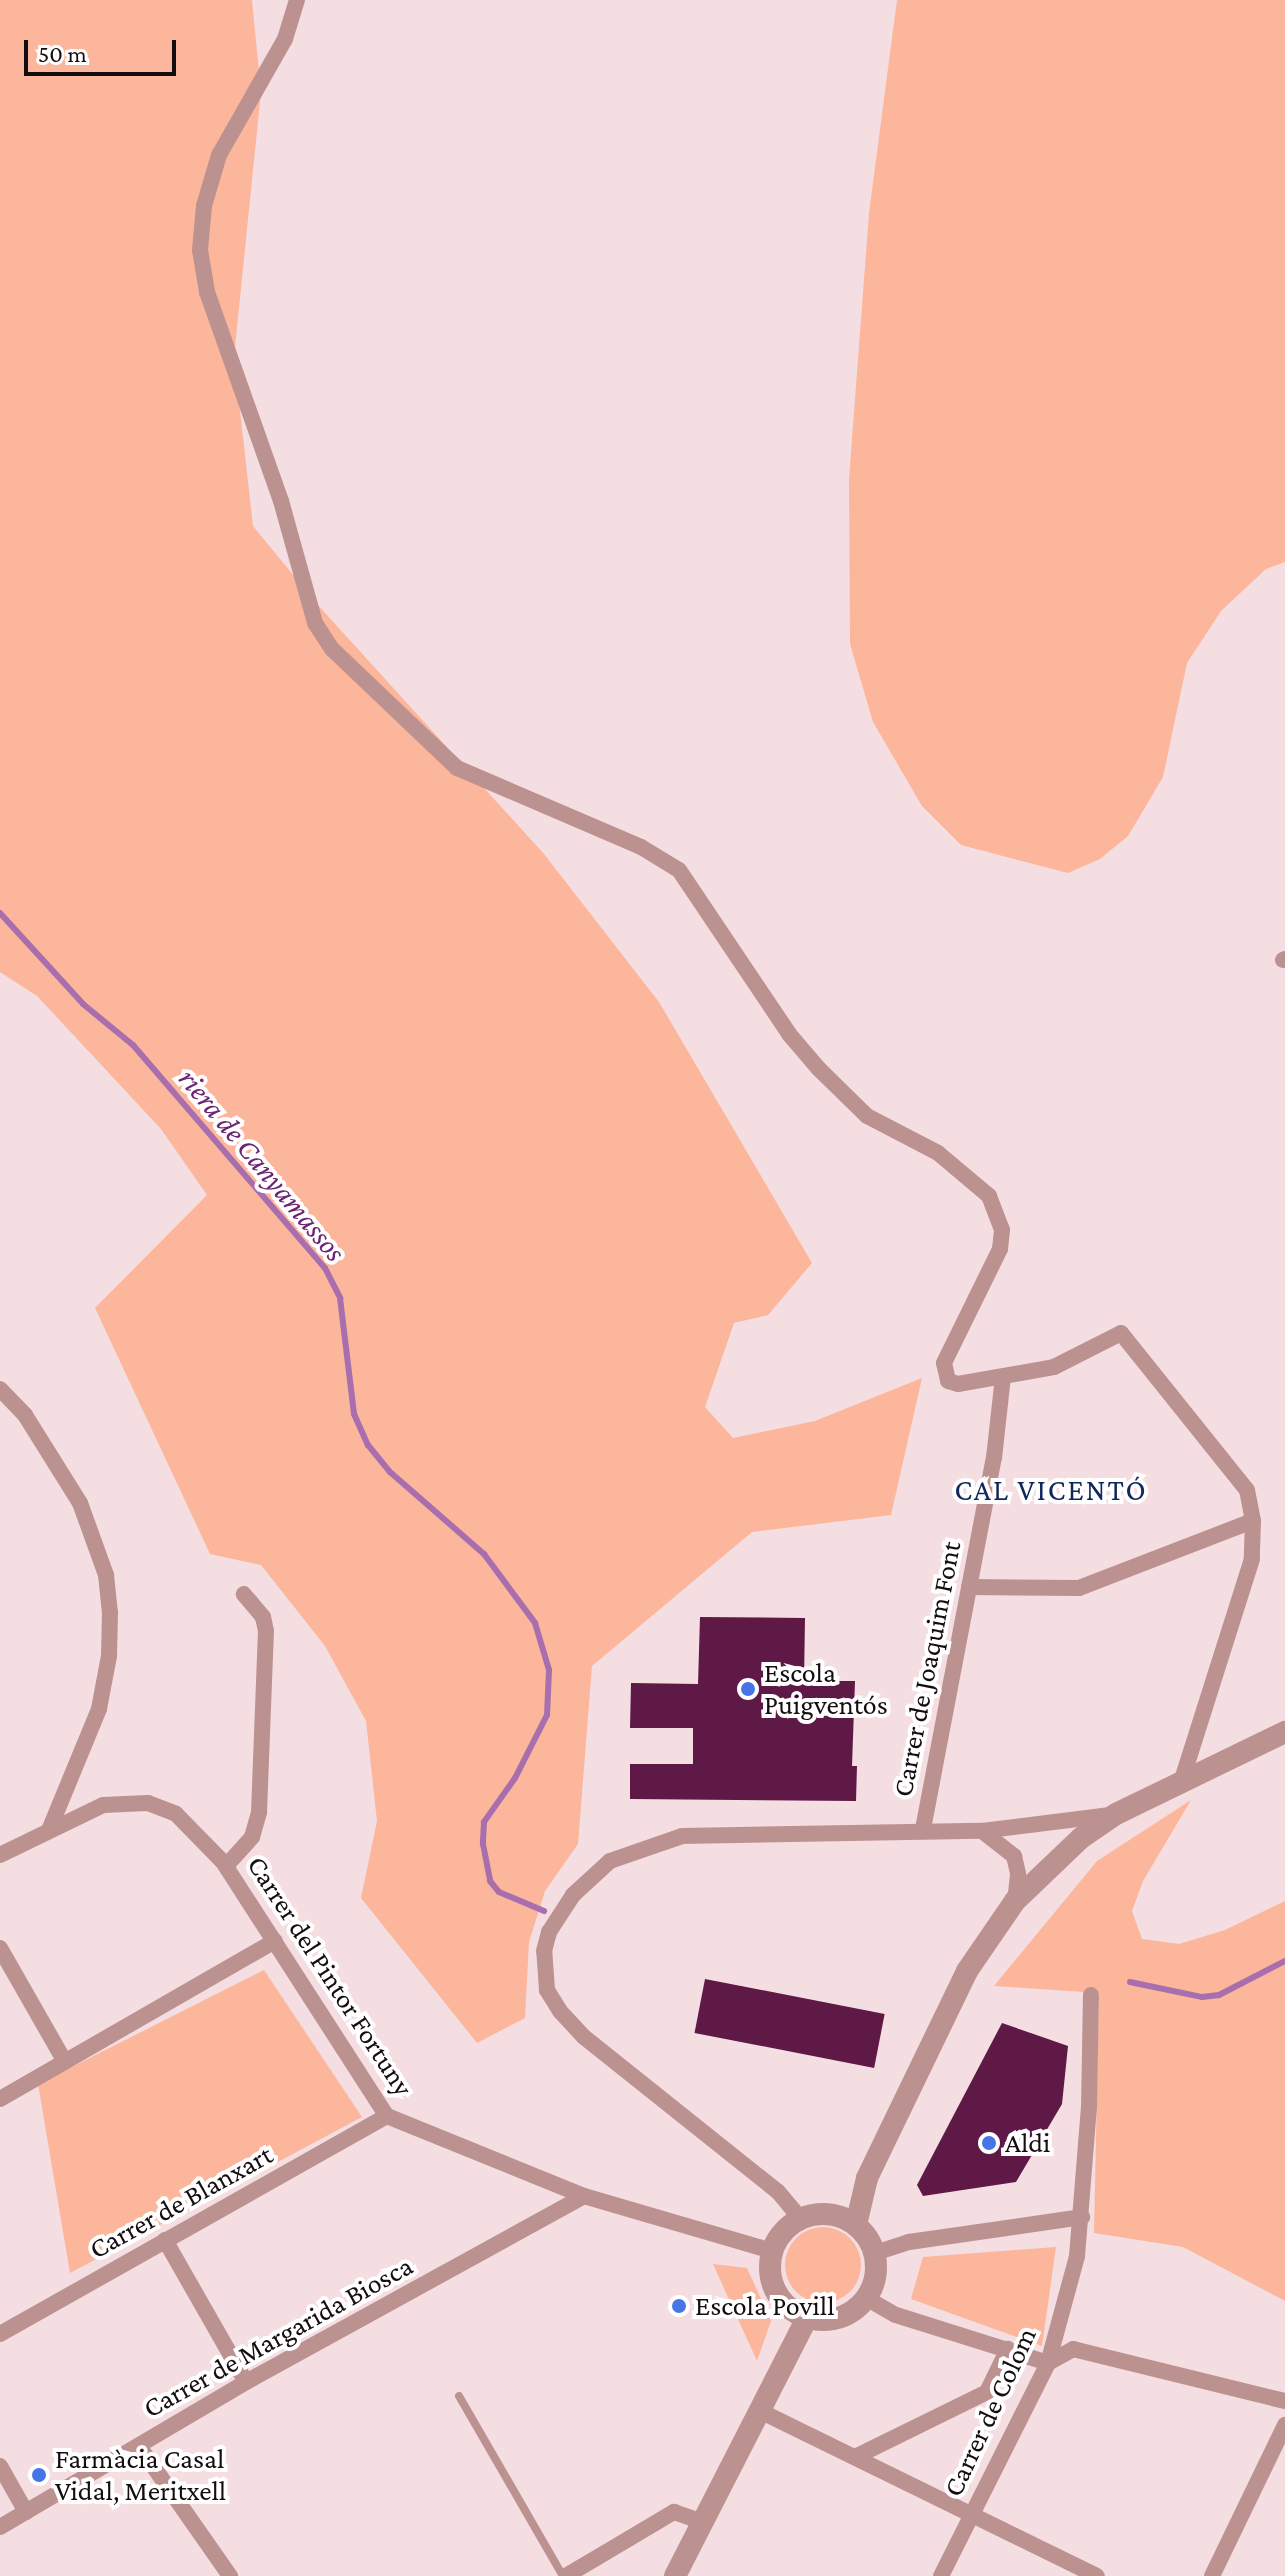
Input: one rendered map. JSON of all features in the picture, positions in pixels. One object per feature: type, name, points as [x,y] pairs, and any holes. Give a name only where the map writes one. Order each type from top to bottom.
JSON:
[{"type":"street","points":[[297,0],[285,39],[219,155],[204,206],[200,250],[207,292],[281,501],[315,623],[332,649],[457,768],[641,847],[679,870],[721,925],[789,1034],[819,1069],[867,1116],[938,1153],[989,1196],[1000,1219],[1000,1249],[943,1369],[948,1381],[958,1384],[1054,1367],[1121,1333],[1247,1490],[1253,1521],[1252,1559],[1183,1777]]},
{"type":"street","name":"Carrer de Joaquim Font","points":[[923,1829],[969,1587],[1003,1377]]},
{"type":"street","points":[[0,1389],[25,1415],[80,1503],[106,1575],[110,1612],[109,1656],[99,1709],[50,1828]]},
{"type":"street","points":[[969,1587],[1079,1588],[1253,1521]]},
{"type":"street","points":[[226,1866],[252,1837],[259,1812],[266,1631],[263,1617],[244,1594]]},
{"type":"street","points":[[856,2225],[867,2178],[967,1971],[1015,1901],[1081,1838],[1116,1814],[1183,1777],[1285,1732]]},
{"type":"street","name":"Carrer del Pintor Fortuny","points":[[0,1855],[50,1828],[103,1805],[148,1803],[176,1814],[226,1866],[387,2116],[584,2196],[772,2251]]},
{"type":"street","points":[[800,2218],[777,2191],[584,2037],[560,2011],[542,1970],[549,1932],[590,1876],[651,1843],[714,1831],[982,1831],[1116,1814]]},
{"type":"street","points":[[982,1831],[1014,1856],[1018,1874],[1015,1901]]},
{"type":"street","points":[[0,2099],[275,1941]]},
{"type":"street","points":[[0,1948],[65,2062]]},
{"type":"street","name":"Carrer de Colom","points":[[941,2576],[1048,2363],[1077,2256],[1082,2217],[1091,1995]]},
{"type":"street","name":"Carrer de Blanxart","points":[[0,2334],[387,2116]]},
{"type":"street","points":[[829,2213],[856,2225],[875,2253],[874,2284],[866,2298],[840,2318],[807,2318],[793,2312],[775,2290],[772,2251],[783,2231],[800,2218],[829,2213],[867,2178]]},
{"type":"street","name":"Carrer de Margarida Biosca","points":[[0,2527],[246,2382],[584,2196]]},
{"type":"street","points":[[875,2253],[909,2242],[1082,2217]]},
{"type":"street","points":[[165,2240],[246,2382]]},
{"type":"street","points":[[866,2298],[896,2315],[1048,2363],[1073,2349],[1285,2401]]},
{"type":"street","points":[[675,2576],[807,2318]]},
{"type":"street","points":[[855,2457],[987,2392],[1008,2349]]},
{"type":"street","points":[[760,2411],[1097,2576]]},
{"type":"street","points":[[1212,2576],[1285,2425]]},
{"type":"street","points":[[139,2446],[230,2576]]},
{"type":"street","points":[[0,2466],[26,2512]]},
{"type":"street","points":[[565,2576],[674,2512],[703,2522]]},
{"type":"lane","points":[[459,2396],[565,2576]]},
{"type":"shaded area","points":[[0,0],[252,0],[261,92],[234,357],[253,526],[317,604],[544,854],[659,1002],[812,1263],[768,1315],[734,1323],[705,1407],[733,1438],[815,1421],[922,1378],[891,1515],[752,1532],[592,1666],[578,1844],[545,1891],[529,1942],[525,2018],[477,2043],[361,1898],[377,1821],[366,1721],[325,1646],[261,1565],[210,1554],[95,1308],[207,1195],[161,1129],[37,996],[0,972]]},
{"type":"shaded area","points":[[897,0],[1285,0],[1285,562],[1266,569],[1221,611],[1187,663],[1163,777],[1128,836],[1100,859],[1068,873],[961,845],[922,806],[873,722],[850,644],[849,479],[869,213]]},
{"type":"shaded area","points":[[1191,1800],[1143,1881],[1132,1911],[1142,1939],[1179,1944],[1225,1930],[1285,1901],[1285,2301],[1183,2247],[1094,2233],[1099,1993],[994,1986],[1097,1861]]},
{"type":"shaded area","points":[[264,1970],[362,2117],[70,2273],[38,2084]]},
{"type":"shaded area","points":[[831,2227],[844,2233],[855,2244],[861,2265],[859,2280],[844,2297],[831,2303],[815,2303],[802,2297],[787,2280],[785,2257],[791,2244],[808,2229]]},
{"type":"shaded area","points":[[1056,2247],[1042,2346],[911,2299],[923,2257]]},
{"type":"shaded area","points":[[713,2264],[747,2268],[771,2321],[757,2361]]},
{"type":"building","points":[[700,1617],[805,1618],[804,1681],[855,1681],[852,1766],[857,1766],[856,1801],[630,1799],[630,1764],[693,1764],[693,1728],[630,1728],[631,1683],[698,1684]]},
{"type":"building","points":[[705,1979],[885,2014],[874,2068],[695,2033]]},
{"type":"building","name":"Aldi","points":[[1002,2023],[1068,2046],[1062,2104],[1016,2182],[923,2196],[917,2185]]},
{"type":"waterway","name":"riera de Canyamassos","points":[[0,913],[83,1004],[133,1045],[325,1268],[340,1298],[354,1414],[368,1445],[390,1472],[484,1554],[535,1623],[549,1670],[547,1715],[515,1778],[484,1822],[483,1844],[490,1881],[499,1892],[544,1911]]},
{"type":"waterway","name":"riera de Canyamassos","points":[[1130,1982],[1202,1997],[1219,1995],[1285,1961]]},
{"type":"place","name":"Escola Puigventós","points":[[748,1689]]},
{"type":"place","name":"Aldi","points":[[989,2143]]},
{"type":"place","name":"Escola Povill","points":[[679,2306]]},
{"type":"place","name":"Farmàcia Casal Vidal, Meritxell","points":[[39,2475]]},
{"type":"district","name":"CAL VICENTÓ","points":[[1051,1490]]}]
